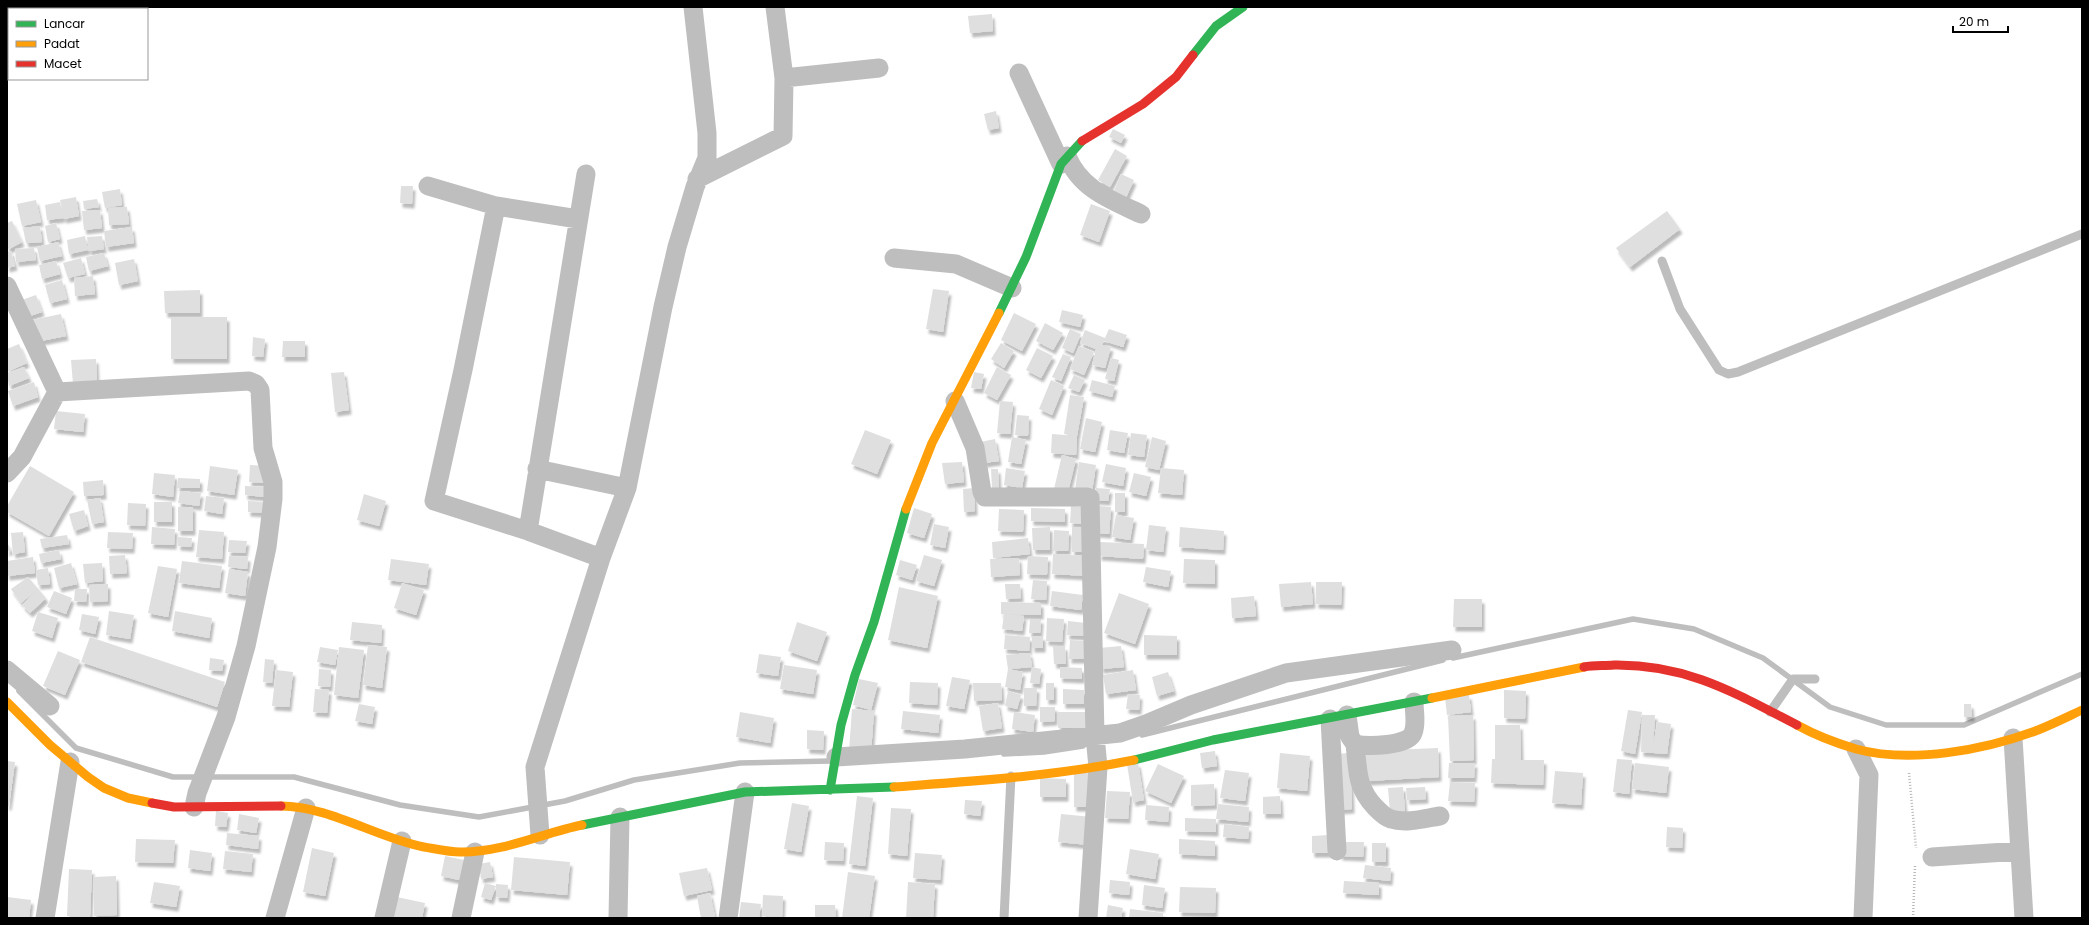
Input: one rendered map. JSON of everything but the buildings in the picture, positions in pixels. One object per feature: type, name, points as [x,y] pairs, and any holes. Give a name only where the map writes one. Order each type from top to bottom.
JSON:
[{"type":"street","points":[[540,835],[535,768],[601,558],[627,488],[664,300],[677,247],[697,179],[707,158],[707,133],[693,7]]},
{"type":"street","points":[[697,179],[783,136],[784,78],[775,7]]},
{"type":"street","points":[[830,790],[841,725],[855,675],[874,622],[901,524],[923,463],[1012,288],[1026,257],[1064,160],[1081,142],[1143,104],[1176,77],[1216,26],[1243,7]]},
{"type":"street","points":[[784,78],[879,68]]},
{"type":"street","points":[[1019,73],[1064,160],[1085,183],[1099,194],[1141,214]]},
{"type":"street","points":[[528,531],[586,174]]},
{"type":"street","points":[[428,186],[496,206],[578,219]]},
{"type":"street","points":[[496,206],[463,370],[434,501],[528,531],[601,558]]},
{"type":"street","points":[[894,258],[943,261],[956,264],[1012,288]]},
{"type":"street","points":[[7,286],[57,392]]},
{"type":"street","points":[[57,392],[249,381],[256,384],[260,390],[263,448],[273,482],[273,499],[267,546],[246,646],[226,717],[195,800]]},
{"type":"street","points":[[7,473],[22,457],[57,392]]},
{"type":"street","points":[[955,401],[975,448],[982,492],[985,497],[1090,498],[1095,737],[1098,762],[1088,918]]},
{"type":"street","points":[[537,469],[627,488]]},
{"type":"street","points":[[836,758],[1095,737],[1120,733],[1191,705],[1286,673],[1452,650]]},
{"type":"street","points":[[7,702],[50,745],[70,762],[104,788],[128,798],[174,807],[195,800],[294,806],[335,816],[357,826],[402,841],[424,847],[461,852],[475,852],[540,835],[620,817],[745,792],[877,788],[1011,776],[1166,753],[1213,740],[1414,702],[1582,667],[1633,665],[1655,667],[1698,677],[1719,685],[1810,732],[1856,749],[1886,754],[1936,754],[2013,738],[2037,730],[2082,710]]},
{"type":"street","points":[[7,670],[50,706]]},
{"type":"street","points":[[1355,744],[1378,745],[1408,740],[1414,733],[1414,702]]},
{"type":"street","points":[[1338,717],[1355,744],[1360,783],[1364,796],[1383,816],[1392,820],[1440,816]]},
{"type":"street","points":[[1337,851],[1338,717]]},
{"type":"street","points":[[2013,738],[2024,918]]},
{"type":"street","points":[[1856,749],[1869,775],[1863,918]]},
{"type":"street","points":[[1869,775],[1886,754]]},
{"type":"street","points":[[45,918],[70,762]]},
{"type":"street","points":[[728,918],[745,792]]},
{"type":"street","points":[[275,918],[306,808]]},
{"type":"street","points":[[618,918],[620,817]]},
{"type":"street","points":[[384,918],[402,841]]},
{"type":"street","points":[[1921,859],[2020,851]]},
{"type":"street","points":[[461,918],[475,852]]},
{"type":"lane","points":[[1662,261],[1680,309],[1719,370],[1728,374],[1738,372],[2082,234]]},
{"type":"lane","points":[[1770,712],[1777,700],[1794,679],[1803,677],[1815,679]]},
{"type":"lane","points":[[1004,918],[1011,776]]},
{"type":"path","points":[[1907,755],[1921,859],[1913,918]]},
{"type":"waterway","points":[[1453,658],[1633,619],[1694,629],[1763,658],[1830,707],[1886,725],[1964,725],[2082,674]]},
{"type":"waterway","points":[[1142,735],[1443,660]]},
{"type":"waterway","points":[[19,691],[76,748],[173,777],[294,777],[400,805],[479,817],[565,801],[634,780],[740,763],[830,761]]},
{"type":"waterway","points":[[1004,754],[1044,752],[1083,746]]},
{"type":"traffic: fast","points":[[1193,55],[1216,26],[1243,7]]},
{"type":"traffic: fast","points":[[999,313],[1026,257],[1061,164],[1082,141]]},
{"type":"traffic: fast","points":[[830,790],[841,725],[855,675],[874,622],[906,509]]},
{"type":"traffic: fast","points":[[1134,760],[1213,740],[1432,698]]},
{"type":"traffic: fast","points":[[582,825],[745,792],[894,787]]},
{"type":"traffic: slow","points":[[906,509],[932,443],[999,313]]},
{"type":"traffic: slow","points":[[1432,698],[1584,667]]},
{"type":"traffic: slow","points":[[7,702],[50,745],[88,777],[104,788],[128,798],[152,803]]},
{"type":"traffic: slow","points":[[1797,725],[1811,732],[1856,749],[1877,753],[1924,755],[1948,753],[1995,744],[2038,730],[2082,710]]},
{"type":"traffic: slow","points":[[894,787],[1044,774],[1104,766],[1134,760]]},
{"type":"traffic: slow","points":[[281,806],[299,807],[317,811],[406,843],[456,852],[475,851],[506,846],[582,825]]},
{"type":"traffic: jam","points":[[1082,141],[1143,104],[1176,77],[1193,55]]},
{"type":"traffic: jam","points":[[1584,667],[1614,665],[1640,666],[1665,669],[1688,675],[1753,702],[1797,725]]},
{"type":"traffic: jam","points":[[152,803],[174,807],[281,806]]}]
